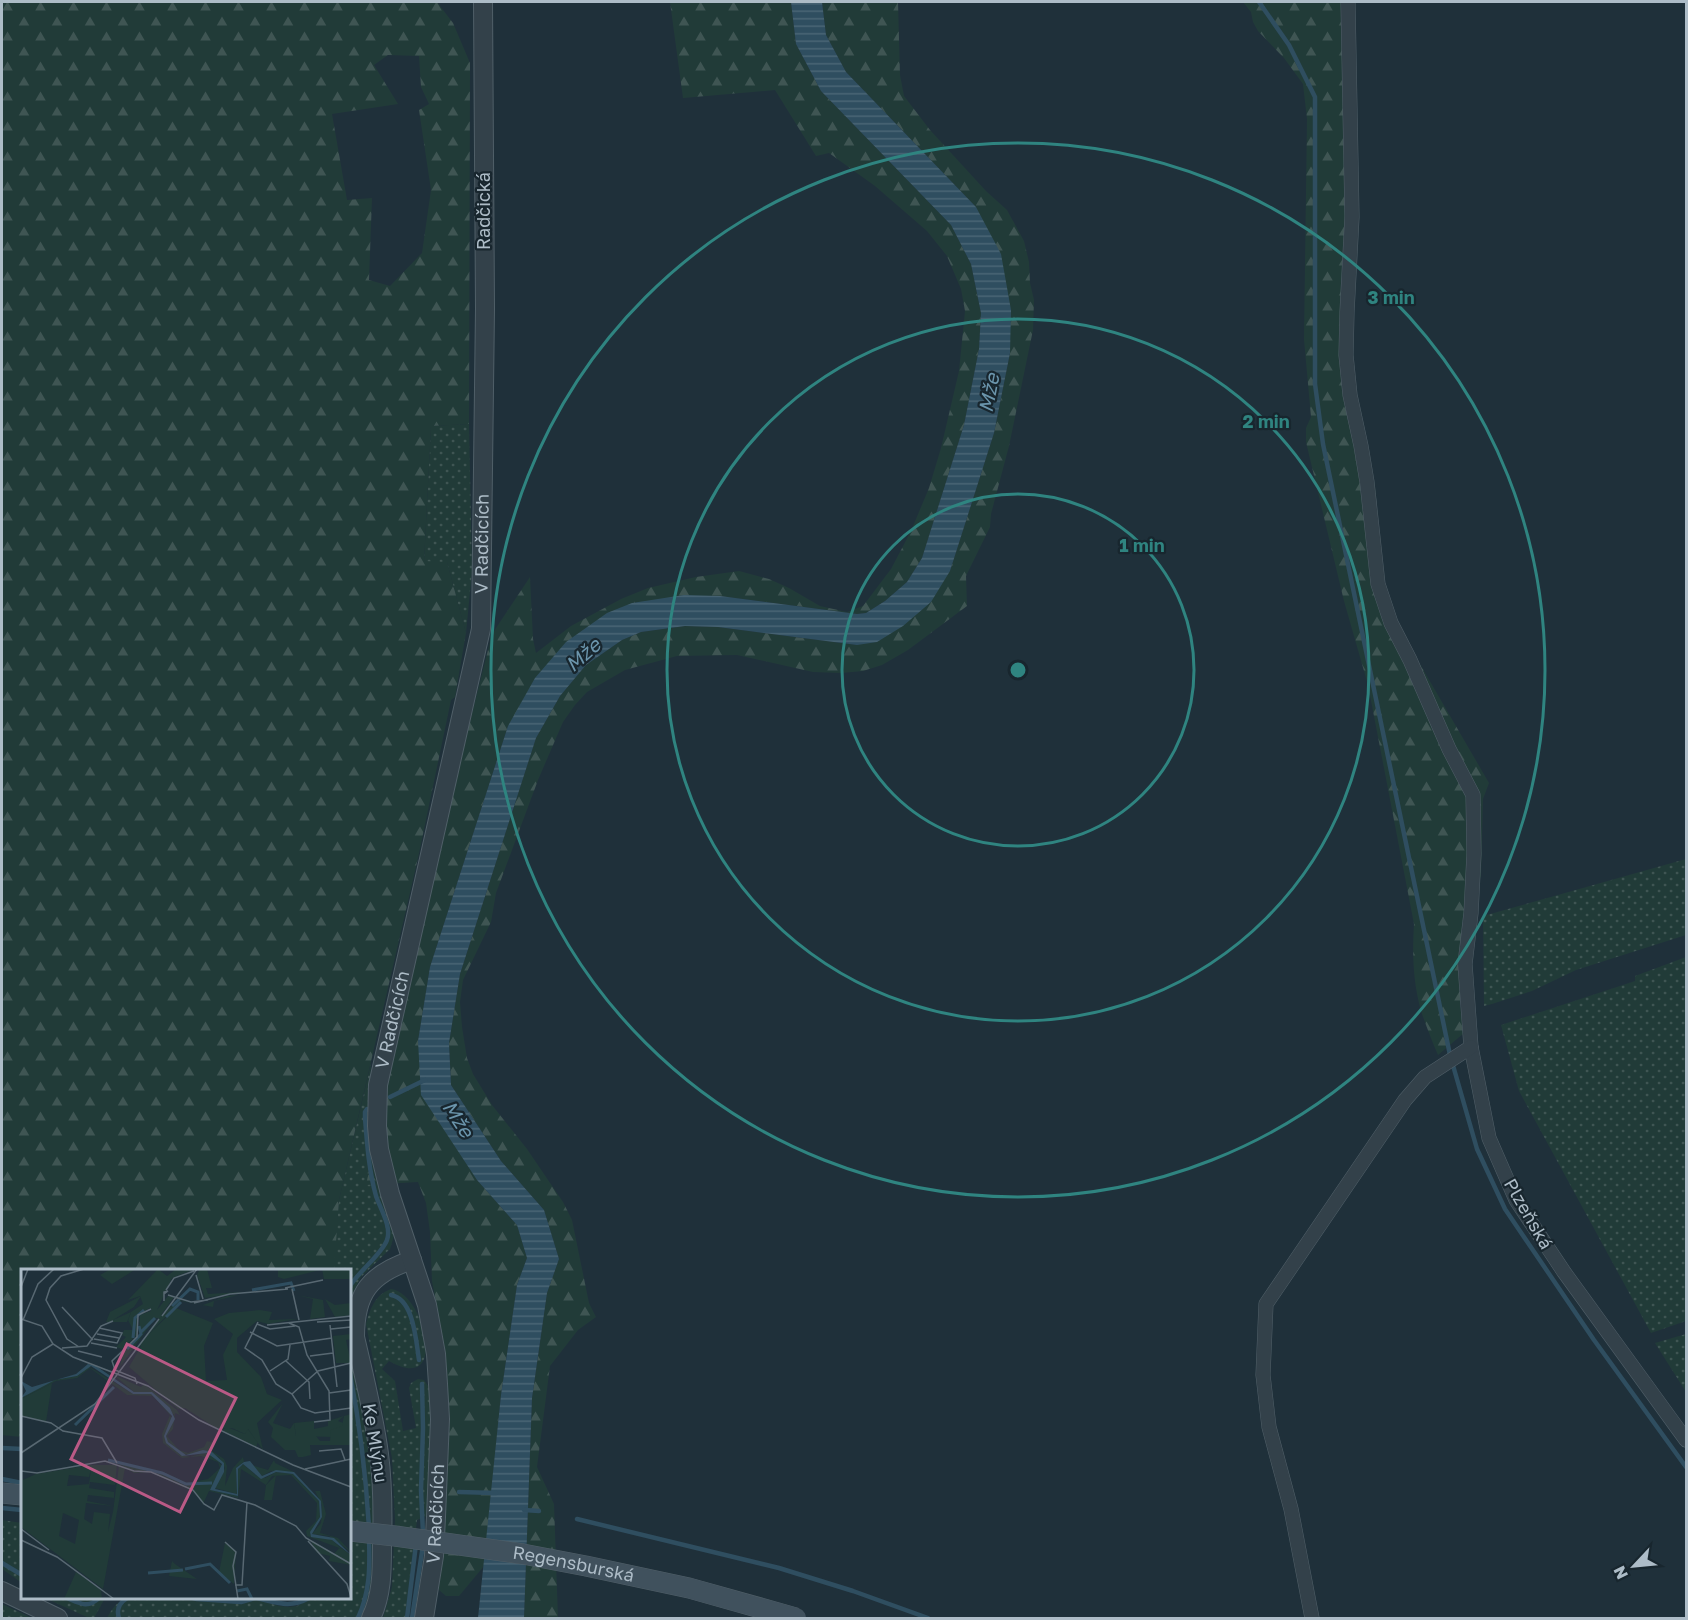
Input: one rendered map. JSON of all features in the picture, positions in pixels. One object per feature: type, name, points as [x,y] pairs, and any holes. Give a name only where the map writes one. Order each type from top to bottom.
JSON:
[{"type":"main road","points":[[2,1493],[21,1495]]},
{"type":"main road","name":"Regensburská","points":[[351,1531],[523,1554],[575,1564],[688,1588],[796,1618]]},
{"type":"street","name":"Radčická","points":[[483,2],[484,420]]},
{"type":"street","name":"Plzeňská","points":[[1348,2],[1352,217],[1346,355],[1350,395],[1367,482],[1378,584],[1391,622],[1449,749],[1473,795],[1474,854],[1471,913],[1465,964],[1466,1050],[1489,1138],[1516,1200],[1564,1272],[1686,1440]]},
{"type":"street","name":"V Radčicích","points":[[424,1618],[434,1556],[440,1419],[436,1354],[427,1305],[390,1194],[379,1149],[376,1126],[378,1085],[481,629],[484,420]]},
{"type":"street","points":[[1312,1618],[1291,1509],[1269,1427],[1263,1375],[1266,1304],[1405,1100],[1425,1077],[1466,1050]]},
{"type":"street","name":"Ke Mlýnu","points":[[371,1618],[380,1592],[383,1569],[382,1483],[378,1443],[355,1337],[355,1319],[362,1296],[378,1276],[388,1269],[412,1260]]},
{"type":"street","points":[[2,1592],[58,1618]]},
{"type":"green space","points":[[2,2],[437,2],[453,23],[470,63],[469,424],[431,426],[424,561],[447,562],[466,633],[455,697],[451,700],[418,858],[339,1200],[334,1269],[21,1269],[21,1437],[2,1435]],"holes":[[[388,55],[419,56],[421,87],[429,104],[419,110],[431,190],[422,253],[390,286],[369,280],[372,198],[347,200],[332,114],[398,104],[374,65]]]},
{"type":"green space","points":[[670,2],[791,2],[796,44],[821,91],[951,225],[971,264],[981,313],[979,349],[964,425],[922,558],[907,582],[885,601],[866,613],[857,614],[720,596],[632,603],[508,726],[430,967],[418,1041],[477,1180],[517,1225],[527,1258],[517,1285],[501,1395],[484,1566],[459,1596],[446,1596],[439,1590],[438,1565],[447,1453],[444,1344],[432,1281],[426,1203],[418,1182],[366,1185],[442,833],[492,634],[530,577],[533,639],[536,653],[571,626],[621,599],[648,588],[696,577],[739,571],[769,579],[820,606],[847,612],[863,606],[891,569],[911,531],[929,488],[959,371],[965,311],[961,289],[947,256],[927,231],[875,186],[829,153],[816,156],[775,90],[683,98]]},
{"type":"green space","points":[[822,2],[898,2],[900,75],[904,96],[930,130],[986,191],[1007,210],[1024,241],[1029,262],[1034,300],[1033,330],[990,527],[966,576],[967,606],[908,650],[882,665],[863,671],[813,672],[737,655],[677,656],[625,670],[587,692],[575,705],[563,722],[538,780],[496,893],[491,922],[463,980],[460,1002],[467,1058],[473,1074],[492,1105],[527,1149],[563,1202],[572,1220],[589,1303],[596,1317],[578,1330],[550,1366],[537,1467],[554,1504],[558,1618],[524,1618],[532,1398],[547,1293],[559,1259],[544,1210],[501,1161],[451,1085],[449,1043],[460,974],[536,738],[560,696],[586,665],[622,640],[641,632],[685,626],[718,627],[857,645],[950,571],[994,433],[1010,353],[976,207],[846,72],[826,35]]},
{"type":"green space","points":[[1243,2],[1354,2],[1350,341],[1358,407],[1375,486],[1382,567],[1389,603],[1410,647],[1489,783],[1483,799],[1481,876],[1462,923],[1460,1005],[1464,1033],[1438,1055],[1422,1014],[1417,992],[1413,958],[1414,924],[1368,685],[1344,601],[1306,442],[1306,428],[1311,417],[1304,339],[1307,119],[1303,84],[1284,58],[1258,31],[1251,12]]},
{"type":"green space","points":[[469,424],[472,571],[466,633],[447,562],[424,562],[431,426]]},
{"type":"green space","points":[[1686,859],[1686,935],[1576,970],[1532,991],[1484,1006],[1483,916]]},
{"type":"green space","points":[[1686,957],[1686,1321],[1651,1333],[1519,1091],[1501,1025],[1635,981],[1635,976]]},
{"type":"green space","points":[[371,1063],[369,1115],[394,1236],[390,1249],[361,1277],[351,1296],[351,1269],[333,1269],[339,1200]]},
{"type":"green space","points":[[391,1289],[403,1295],[414,1307],[426,1340],[425,1355],[420,1365],[408,1368],[389,1361],[382,1369],[395,1381],[403,1431],[416,1428],[409,1388],[411,1383],[418,1379],[424,1380],[429,1387],[431,1400],[427,1516],[417,1520],[405,1618],[383,1618],[392,1587],[395,1520],[392,1458],[366,1324],[374,1302]]},
{"type":"green space","points":[[1686,1334],[1686,1392],[1655,1343]]},
{"type":"green space","points":[[351,1354],[373,1454],[375,1547],[371,1594],[362,1618],[107,1618],[123,1599],[192,1599],[242,1604],[255,1599],[279,1606],[297,1606],[310,1599],[351,1599]]},
{"type":"green space","points":[[2,1520],[21,1523],[21,1582],[2,1569]]},
{"type":"green space","points":[[47,1599],[104,1599],[94,1618],[89,1618]]},
{"type":"green space","points":[[2,1604],[32,1618],[2,1618]]},
{"type":"water","name":"Mže","points":[[791,2],[822,2],[826,35],[846,72],[976,207],[1001,254],[1011,310],[1010,353],[994,433],[950,571],[931,602],[903,626],[877,642],[857,645],[718,627],[685,626],[641,632],[622,640],[586,665],[560,696],[536,738],[460,974],[449,1043],[451,1085],[501,1161],[544,1210],[559,1259],[547,1293],[532,1398],[524,1618],[478,1618],[501,1395],[517,1285],[527,1258],[517,1225],[477,1180],[421,1095],[418,1041],[430,967],[508,726],[535,678],[566,642],[607,613],[632,603],[684,595],[720,596],[857,614],[866,613],[885,601],[907,582],[922,558],[964,425],[979,349],[981,313],[971,264],[951,225],[821,91],[796,44]]},
{"type":"waterway","points":[[1259,2],[1289,45],[1315,97],[1315,384],[1323,444],[1450,1055],[1477,1149],[1505,1209],[1594,1340],[1686,1467]]},
{"type":"waterway","points":[[390,1097],[425,1080]]},
{"type":"waterway","points":[[351,1285],[380,1251],[388,1235],[387,1224],[376,1196],[370,1167],[365,1118],[367,1109]]},
{"type":"waterway","points":[[391,1295],[399,1298],[409,1312],[419,1360]]},
{"type":"waterway","points":[[351,1379],[362,1451],[369,1528]]},
{"type":"waterway","points":[[422,1384],[423,1534]]},
{"type":"waterway","points":[[2,1448],[21,1449]]},
{"type":"waterway","points":[[2,1479],[21,1483]]},
{"type":"waterway","points":[[459,1492],[496,1493]]},
{"type":"waterway","points":[[2,1508],[21,1510]]},
{"type":"waterway","points":[[524,1510],[539,1511]]},
{"type":"waterway","points":[[577,1519],[779,1568],[928,1618]]},
{"type":"waterway","points":[[358,1618],[365,1599],[368,1579],[369,1539]]},
{"type":"waterway","points":[[407,1618],[416,1544]]},
{"type":"waterway","points":[[412,1618],[423,1545]]},
{"type":"waterway","points":[[2,1563],[21,1574]]},
{"type":"waterway","points":[[69,1599],[87,1604],[98,1599]]},
{"type":"waterway","points":[[119,1618],[119,1606],[126,1599]]},
{"type":"waterway","points":[[197,1599],[241,1602],[252,1599]]},
{"type":"waterway","points":[[260,1599],[289,1604],[307,1599]]}]
